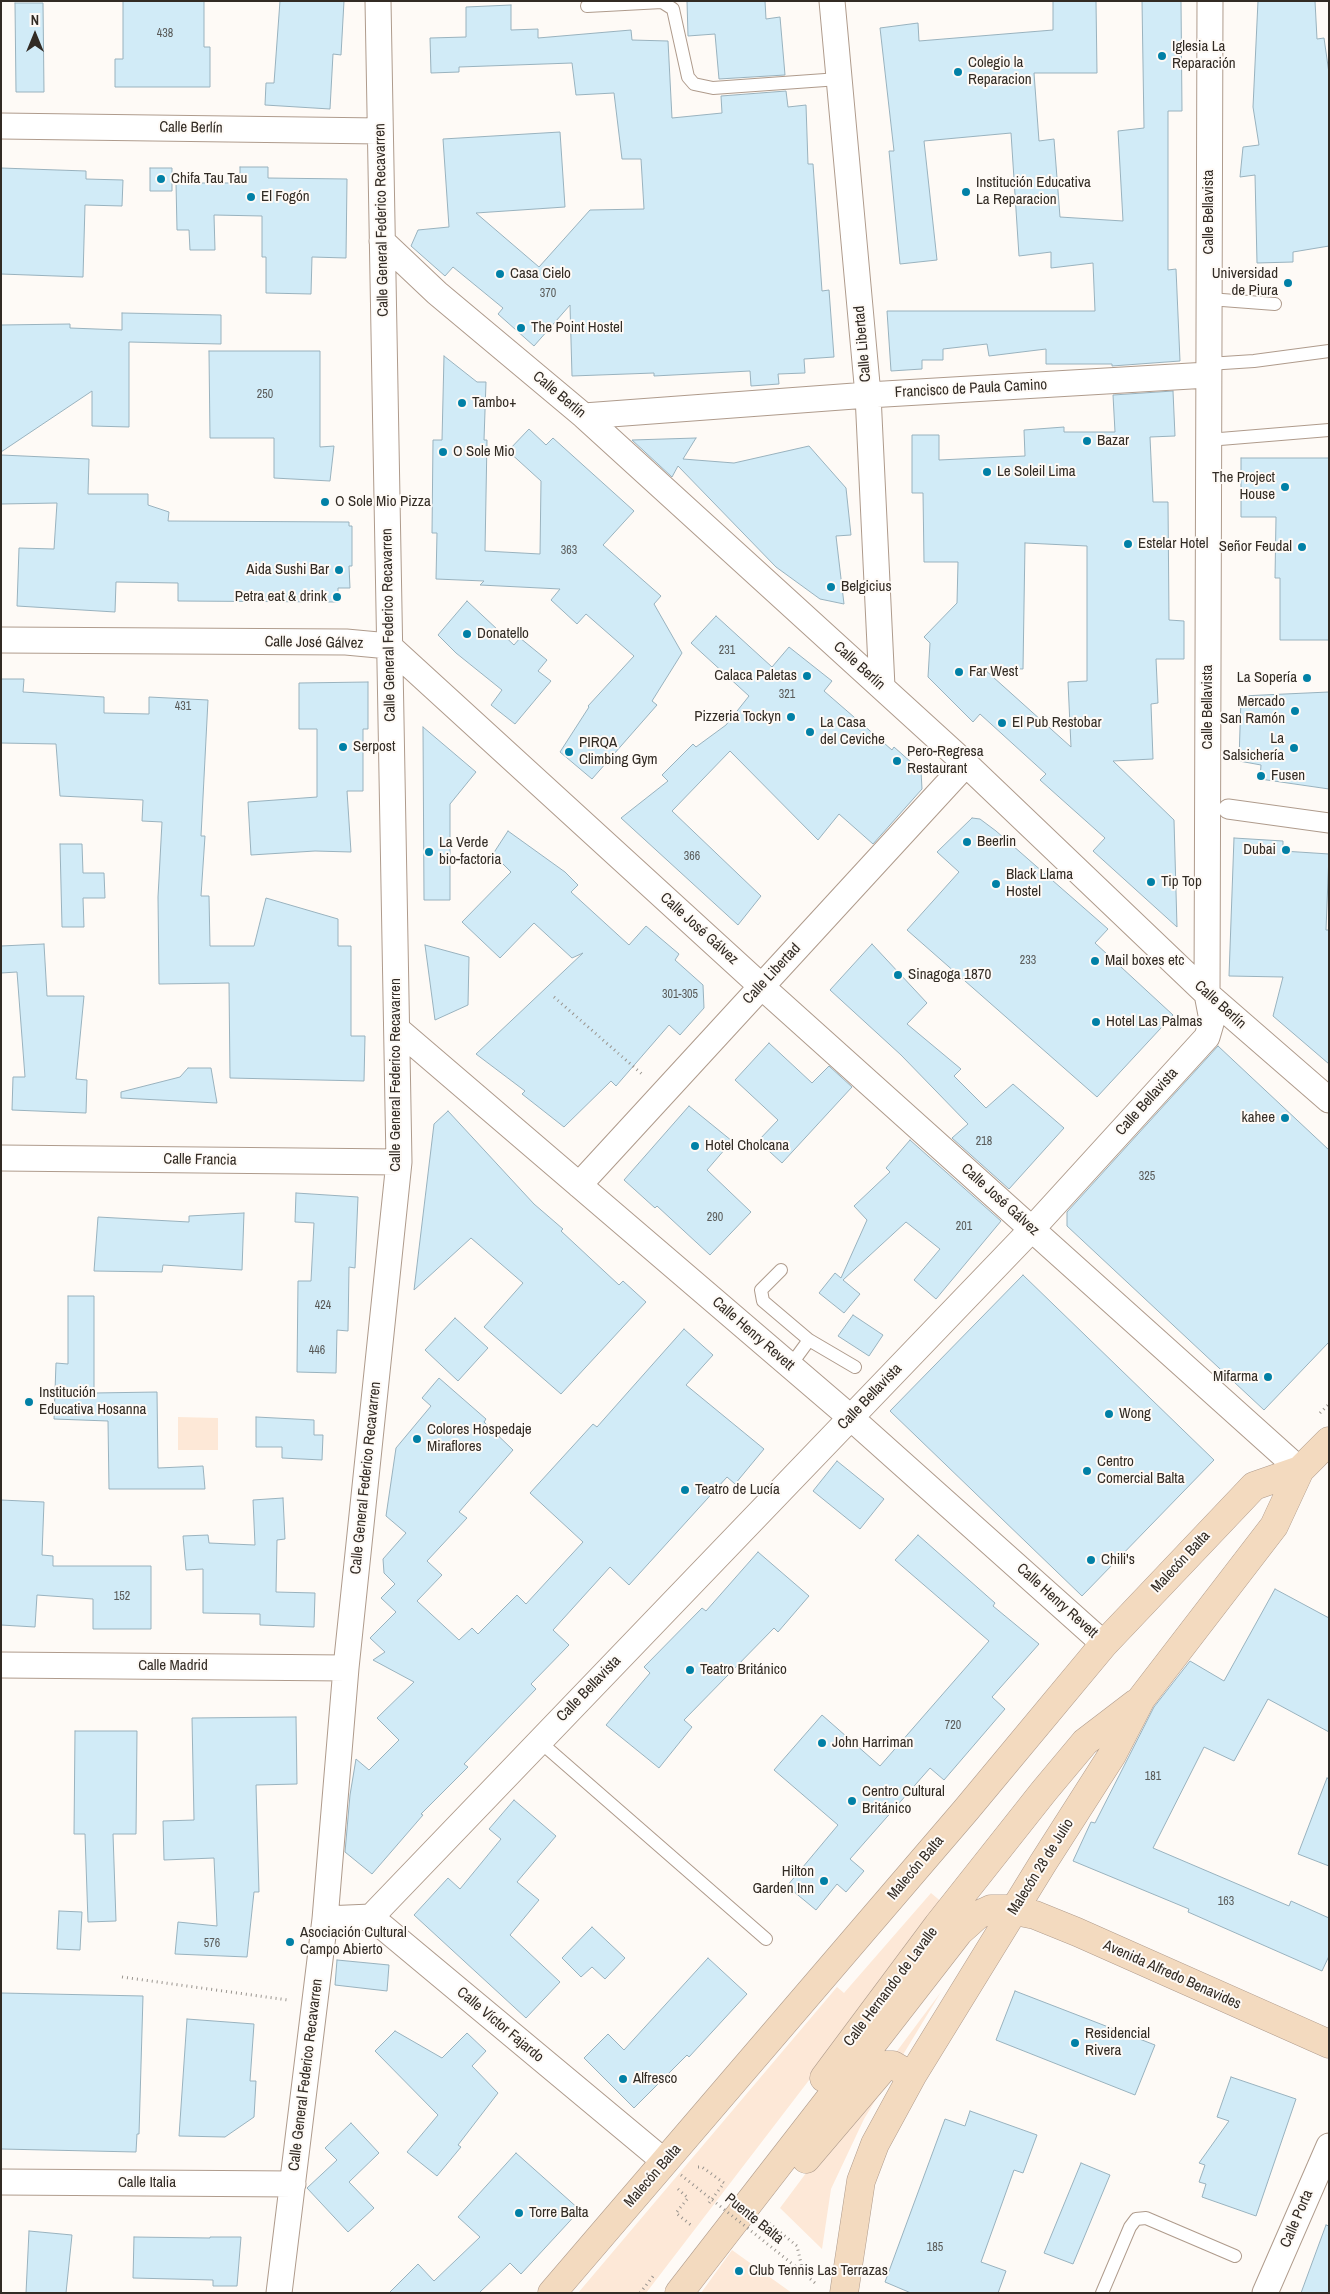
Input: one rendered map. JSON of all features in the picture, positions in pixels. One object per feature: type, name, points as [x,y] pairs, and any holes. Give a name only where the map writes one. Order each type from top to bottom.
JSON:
[{"type":"main road","points":[[1300,1470],[1329,1441]]},
{"type":"main road","name":"Malecón Balta","points":[[552,2293],[673,2174],[1104,1644],[1254,1486],[1300,1470]]},
{"type":"main road","name":"Malecón 28 de Julio","points":[[844,2293],[863,2175],[875,2144],[912,2076],[1112,1755],[1141,1699],[1274,1526],[1300,1470]]},
{"type":"main road","name":"Calle Hernando de Lavalle","points":[[660,2293],[990,1858],[1085,1742],[1141,1699]]},
{"type":"main road","name":"Calle Hernando de Lavalle","points":[[680,2293],[959,1932],[978,1915],[991,1909],[1014,1910]]},
{"type":"main road","name":"Avenida Alfredo Benavides","points":[[1014,1910],[1077,1932],[1329,2044]]},
{"type":"main road","points":[[762,2187],[788,2179],[886,2065],[893,2065],[912,2076]]},
{"type":"street","name":"Calle General Federico Recavarren","points":[[280,2293],[325,1919],[346,1668],[399,1162],[378,1]]},
{"type":"street","name":"Calle Libertad","points":[[832,1],[868,395],[882,687]]},
{"type":"street","name":"Calle Bellavista","points":[[371,1917],[1032,1229],[1207,1037],[1212,1020],[1207,994],[1210,1]]},
{"type":"street","name":"Calle Berlín","points":[[1,126],[380,131]]},
{"type":"street","name":"Calle Berlín","points":[[382,241],[437,293],[584,416],[966,764],[1207,994],[1329,1100]]},
{"type":"street","name":"Francisco de Paula Camino","points":[[584,416],[1208,370]]},
{"type":"street","name":"Calle José Gálvez","points":[[1,640],[346,642],[389,646],[761,986],[1300,1470]]},
{"type":"street","name":"Calle Libertad","points":[[579,1185],[966,764]]},
{"type":"street","points":[[1228,809],[1329,823]]},
{"type":"street","name":"Calle Henry Revett","points":[[397,1029],[850,1417],[1104,1644]]},
{"type":"street","name":"Calle Francia","points":[[1,1158],[399,1162]]},
{"type":"street","name":"Calle Madrid","points":[[1,1665],[346,1668]]},
{"type":"street","points":[[325,1919],[371,1917]]},
{"type":"street","name":"Calle Víctor Fajardo","points":[[371,1917],[673,2174]]},
{"type":"street","name":"Calle Porta","points":[[1265,2293],[1329,2146]]},
{"type":"street","name":"Calle Italia","points":[[1,2182],[293,2184]]},
{"type":"lane","points":[[587,6],[662,2],[673,9],[688,76],[694,84],[714,88],[839,79]]},
{"type":"lane","points":[[1209,300],[1275,304]]},
{"type":"lane","points":[[1208,370],[1329,350]]},
{"type":"lane","points":[[1208,440],[1329,430]]},
{"type":"lane","points":[[781,1270],[760,1290],[763,1301],[809,1340],[855,1367]]},
{"type":"lane","points":[[790,1366],[809,1340]]},
{"type":"lane","points":[[539,1741],[766,1939]]},
{"type":"lane","points":[[1102,2293],[1130,2227],[1136,2219],[1146,2218],[1235,2256]]},
{"type":"path","points":[[554,997],[663,1093]]},
{"type":"path","points":[[122,1977],[314,2003]]},
{"type":"path","points":[[693,2168],[702,2167],[724,2183]]},
{"type":"path","points":[[673,2174],[688,2198],[676,2213],[692,2226]]},
{"type":"path","name":"Puente Balta","points":[[673,2174],[813,2280]]},
{"type":"path","points":[[768,2222],[797,2246],[803,2272]]},
{"type":"shaded area","points":[[178,1417],[218,1418],[218,1450],[178,1450]]},
{"type":"shaded area","points":[[931,1893],[944,1904],[646,2293],[578,2293],[837,1987],[844,1993]]},
{"type":"shaded area","points":[[941,1992],[864,2119],[831,2189],[822,2249],[780,2208]]},
{"type":"shaded area","name":"Club Tennis Las Terrazas","points":[[732,2250],[792,2293],[701,2293]]},
{"type":"building","points":[[123,1],[204,1],[204,47],[210,47],[210,87],[115,87],[115,59],[123,59]]},
{"type":"building","points":[[280,1],[344,1],[341,55],[333,54],[330,109],[265,105],[266,83],[274,83]]},
{"type":"building","points":[[687,1],[765,1],[766,19],[780,17],[785,75],[719,79],[715,34],[688,36]]},
{"type":"building","points":[[1053,1],[1096,1],[1097,73],[1034,73],[1039,141],[1054,139],[1060,217],[1123,221],[1118,131],[1144,128],[1142,1],[1181,1],[1182,111],[1168,111],[1168,270],[1176,269],[1180,361],[1112,366],[1112,364],[1046,364],[1046,349],[989,356],[987,344],[943,349],[943,360],[922,360],[922,369],[891,371],[887,311],[1095,311],[1093,263],[1051,268],[1051,252],[1019,256],[1011,133],[924,141],[937,260],[900,264],[889,151],[894,151],[880,28],[918,23],[919,41],[1053,30]]},
{"type":"building","points":[[1258,1],[1315,1],[1317,39],[1324,38],[1329,73],[1329,246],[1293,252],[1293,262],[1257,263],[1255,175],[1240,177],[1243,147],[1259,145],[1253,107]]},
{"type":"building","points":[[15,3],[43,3],[44,92],[16,92]]},
{"type":"building","points":[[511,5],[511,30],[538,29],[538,38],[631,30],[632,40],[668,41],[672,118],[722,113],[721,96],[786,91],[788,107],[806,105],[808,164],[813,164],[822,291],[829,290],[834,357],[804,359],[805,373],[778,374],[779,384],[751,386],[750,371],[654,376],[654,373],[572,376],[570,305],[534,346],[498,314],[503,308],[453,267],[445,276],[411,246],[418,230],[449,227],[443,139],[560,132],[565,207],[476,213],[539,267],[590,210],[644,209],[641,159],[622,159],[614,93],[576,95],[572,63],[459,67],[459,72],[431,73],[430,38],[466,37],[466,7]]},
{"type":"building","points":[[240,167],[268,167],[268,178],[347,179],[346,258],[312,257],[311,294],[266,293],[266,257],[262,257],[262,216],[214,215],[215,250],[190,250],[189,230],[177,230],[176,183],[240,183]]},
{"type":"building","points":[[1,168],[86,171],[86,179],[123,180],[122,206],[85,205],[83,277],[1,274]]},
{"type":"building","name":"Chifa Tau Tau","points":[[150,168],[172,168],[172,191],[150,191]]},
{"type":"building","points":[[122,313],[221,315],[221,344],[129,342],[129,427],[92,426],[92,391],[1,452],[1,325],[70,324],[70,328],[122,330]]},
{"type":"building","points":[[209,351],[320,351],[320,447],[334,446],[330,481],[274,478],[274,438],[210,438]]},
{"type":"building","points":[[444,356],[477,382],[486,382],[484,440],[487,440],[485,551],[540,554],[541,481],[508,451],[529,429],[546,445],[553,438],[634,511],[603,545],[661,596],[654,604],[682,653],[652,701],[657,705],[592,779],[560,752],[588,706],[634,656],[586,614],[577,624],[551,600],[560,589],[480,585],[484,581],[436,579],[437,533],[432,533],[433,440],[442,440]]},
{"type":"building","points":[[1173,391],[1175,436],[1150,437],[1153,502],[1168,502],[1169,620],[1184,621],[1184,659],[1156,659],[1158,703],[1151,704],[1153,759],[1113,761],[1174,820],[1177,927],[1093,851],[1105,838],[1040,780],[1046,774],[980,714],[973,722],[928,677],[930,643],[924,637],[957,603],[958,562],[924,562],[923,493],[912,493],[912,435],[939,435],[939,460],[1025,456],[1024,430],[1064,427],[1064,432],[1115,432],[1113,395]],"holes":[[[1025,543],[1087,546],[1087,681],[1068,682],[1071,747],[983,668],[1023,669]]]},
{"type":"building","points":[[696,438],[683,459],[734,463],[809,446],[846,488],[851,535],[836,536],[844,604],[820,599],[776,567],[678,466],[672,477],[632,440]]},
{"type":"building","points":[[1,455],[89,459],[88,494],[148,494],[148,505],[169,512],[168,521],[349,522],[349,526],[352,526],[352,566],[349,566],[350,588],[338,588],[338,602],[178,601],[178,583],[116,582],[115,612],[17,606],[19,548],[54,549],[57,503],[1,504]]},
{"type":"building","points":[[1241,458],[1329,458],[1329,640],[1280,640],[1280,578],[1275,578],[1276,517],[1241,517]]},
{"type":"building","points":[[467,601],[514,645],[520,638],[547,660],[538,671],[551,681],[515,724],[491,705],[502,690],[456,653],[438,635]]},
{"type":"building","points":[[716,616],[772,667],[789,647],[832,681],[824,691],[892,750],[894,747],[921,771],[922,789],[873,844],[839,814],[818,840],[730,751],[672,811],[761,896],[738,925],[621,818],[668,781],[662,775],[693,744],[696,747],[726,725],[749,696],[691,643]]},
{"type":"building","points":[[1,679],[24,679],[23,692],[104,697],[104,713],[149,714],[149,697],[208,700],[201,836],[205,836],[201,896],[209,896],[210,946],[254,946],[266,898],[338,919],[338,946],[351,946],[351,1036],[365,1036],[364,1081],[230,1078],[229,983],[159,984],[158,897],[162,822],[142,821],[143,800],[60,796],[56,744],[1,743]]},
{"type":"building","points":[[368,682],[368,729],[363,729],[363,791],[347,791],[351,852],[315,851],[251,855],[248,802],[317,797],[317,729],[299,729],[299,683]]},
{"type":"building","points":[[1329,692],[1329,789],[1260,779],[1261,765],[1239,761],[1241,696]]},
{"type":"building","points":[[423,727],[476,772],[450,804],[450,900],[424,900]]},
{"type":"building","points":[[972,818],[980,819],[996,831],[1108,929],[1095,943],[1173,1015],[1097,1097],[907,930],[959,872],[937,852]]},
{"type":"building","points":[[508,831],[565,872],[578,885],[571,892],[629,945],[646,926],[679,954],[675,960],[703,985],[704,1008],[680,1035],[669,1025],[616,1086],[611,1081],[564,1127],[522,1094],[525,1091],[476,1054],[583,953],[572,958],[534,923],[500,958],[462,922],[511,872],[493,854]]},
{"type":"building","points":[[1234,838],[1283,841],[1283,851],[1329,854],[1326,930],[1329,930],[1329,1064],[1273,1016],[1283,977],[1229,976]]},
{"type":"building","points":[[60,844],[82,844],[83,873],[104,873],[105,898],[83,898],[84,927],[62,927]]},
{"type":"building","points":[[44,944],[47,996],[84,996],[76,1079],[87,1080],[86,1113],[12,1110],[13,1077],[25,1077],[17,972],[1,973],[1,946]]},
{"type":"building","points":[[872,944],[927,1003],[907,1024],[961,1069],[954,1076],[986,1108],[1013,1084],[1064,1128],[1009,1189],[952,1138],[968,1124],[901,1055],[830,990]]},
{"type":"building","points":[[425,945],[469,957],[468,1005],[435,1020]]},
{"type":"building","points":[[769,1043],[812,1083],[829,1066],[852,1087],[782,1163],[758,1141],[778,1120],[735,1080]]},
{"type":"building","points":[[1218,1046],[1329,1150],[1329,1342],[1264,1410],[1067,1226],[1067,1212]]},
{"type":"building","points":[[188,1068],[211,1068],[217,1103],[121,1098],[121,1092],[180,1077]]},
{"type":"building","points":[[689,1106],[732,1141],[707,1170],[751,1212],[710,1255],[657,1206],[655,1208],[624,1180]]},
{"type":"building","points":[[448,1111],[534,1204],[563,1229],[561,1231],[619,1285],[623,1281],[646,1302],[561,1394],[484,1327],[523,1283],[471,1238],[414,1290],[434,1124]]},
{"type":"building","points":[[910,1140],[1001,1221],[936,1299],[914,1280],[940,1249],[906,1222],[843,1280],[860,1294],[844,1313],[819,1293],[835,1273],[841,1278],[867,1220],[854,1206],[890,1172],[886,1168]]},
{"type":"building","points":[[296,1193],[358,1197],[355,1268],[349,1267],[348,1331],[337,1330],[336,1373],[297,1372],[298,1281],[311,1281],[314,1223],[295,1222]]},
{"type":"building","points":[[244,1213],[242,1270],[163,1265],[162,1272],[94,1271],[98,1217],[189,1222],[189,1216]]},
{"type":"building","points":[[1023,1275],[1214,1460],[1082,1596],[890,1411]]},
{"type":"building","points":[[68,1296],[94,1296],[94,1393],[157,1392],[158,1468],[203,1466],[205,1489],[109,1489],[108,1421],[54,1419],[56,1363],[68,1364]]},
{"type":"building","points":[[853,1315],[883,1335],[869,1356],[838,1336]]},
{"type":"building","points":[[455,1318],[488,1348],[458,1381],[425,1350]]},
{"type":"building","points":[[684,1329],[713,1355],[686,1385],[764,1449],[735,1484],[727,1477],[629,1585],[610,1567],[553,1630],[569,1645],[531,1684],[536,1689],[464,1764],[468,1767],[421,1814],[423,1815],[372,1874],[345,1852],[350,1795],[356,1759],[369,1770],[399,1740],[377,1718],[414,1682],[373,1660],[385,1652],[370,1638],[396,1612],[381,1598],[395,1584],[384,1573],[383,1559],[406,1533],[386,1516],[396,1448],[431,1406],[422,1398],[439,1378],[486,1419],[484,1422],[513,1450],[459,1512],[467,1518],[427,1561],[442,1575],[417,1601],[459,1640],[472,1628],[478,1634],[517,1595],[526,1604],[583,1542],[530,1493],[593,1424],[597,1427]]},
{"type":"building","points":[[256,1417],[314,1420],[314,1435],[323,1435],[322,1460],[282,1458],[282,1447],[256,1447]]},
{"type":"building","points":[[837,1461],[884,1499],[860,1529],[813,1491]]},
{"type":"building","points":[[283,1498],[285,1539],[277,1540],[276,1592],[315,1593],[314,1627],[260,1625],[260,1614],[203,1613],[203,1569],[186,1570],[183,1536],[208,1535],[209,1543],[255,1545],[253,1500]]},
{"type":"building","points":[[1,1500],[44,1502],[42,1555],[53,1556],[53,1566],[151,1566],[151,1629],[93,1629],[93,1599],[37,1595],[35,1627],[1,1625]]},
{"type":"building","points":[[918,1535],[995,1603],[993,1606],[1039,1644],[992,1697],[1005,1709],[944,1780],[930,1768],[850,1859],[864,1871],[846,1892],[837,1884],[816,1910],[787,1886],[838,1825],[774,1770],[822,1715],[880,1766],[989,1641],[895,1560]]},
{"type":"building","points":[[758,1552],[809,1596],[778,1632],[774,1628],[684,1720],[692,1727],[659,1768],[606,1725],[650,1673],[644,1667],[702,1608],[706,1611]]},
{"type":"building","points":[[1275,1589],[1329,1618],[1329,1732],[1268,1699],[1234,1761],[1204,1747],[1153,1848],[1289,1906],[1291,1901],[1329,1918],[1329,1956],[1322,1971],[1188,1912],[1189,1909],[1073,1861],[1091,1822],[1095,1823],[1154,1707],[1190,1661],[1224,1681]]},
{"type":"building","points":[[296,1717],[297,1784],[256,1785],[259,1892],[254,1892],[247,1957],[175,1954],[178,1922],[217,1926],[214,1858],[164,1860],[163,1821],[194,1820],[192,1718]]},
{"type":"building","points":[[75,1731],[137,1731],[136,1834],[113,1834],[116,1921],[88,1922],[85,1834],[74,1834]]},
{"type":"building","points":[[1327,1778],[1329,1779],[1329,1866],[1298,1854]]},
{"type":"building","points":[[514,1800],[556,1836],[517,1882],[539,1900],[510,1935],[560,1982],[526,2018],[414,1915],[448,1878],[460,1889],[501,1839],[489,1829]]},
{"type":"building","points":[[59,1911],[82,1912],[80,1950],[57,1949]]},
{"type":"building","points":[[592,1927],[625,1958],[605,1979],[592,1967],[581,1977],[562,1958]]},
{"type":"building","points":[[708,1958],[747,1994],[689,2057],[687,2055],[634,2108],[584,2058],[608,2034],[624,2050]]},
{"type":"building","points":[[337,1960],[389,1965],[387,1991],[335,1985]]},
{"type":"building","name":"Residencial Rivera","points":[[1015,1991],[1155,2045],[1135,2095],[996,2040]]},
{"type":"building","points":[[1,1993],[143,1996],[139,2134],[137,2134],[136,2152],[1,2149]]},
{"type":"building","points":[[187,2019],[254,2024],[250,2081],[256,2081],[254,2117],[225,2137],[179,2136]]},
{"type":"building","points":[[395,2031],[442,2058],[467,2033],[486,2051],[472,2066],[498,2093],[458,2145],[461,2147],[437,2176],[407,2152],[438,2115],[375,2051]]},
{"type":"building","points":[[1231,2077],[1296,2099],[1256,2216],[1202,2197],[1206,2184],[1199,2182],[1205,2165],[1199,2163],[1229,2121],[1217,2117]]},
{"type":"building","points":[[970,2111],[1037,2135],[1023,2173],[1014,2170],[981,2262],[1006,2271],[998,2293],[911,2293],[885,2282],[945,2119],[965,2126]]},
{"type":"building","points":[[351,2123],[379,2153],[349,2182],[374,2208],[348,2232],[307,2188],[337,2160],[325,2148]]},
{"type":"building","name":"Torre Balta","points":[[516,2153],[580,2210],[521,2274],[510,2263],[479,2293],[389,2293],[418,2264],[434,2281],[480,2237],[458,2217]]},
{"type":"building","points":[[1081,2163],[1110,2175],[1073,2264],[1044,2253]]},
{"type":"building","points":[[1326,2225],[1329,2226],[1329,2293],[1301,2293]]},
{"type":"building","points":[[29,2231],[72,2235],[66,2293],[26,2293]]},
{"type":"building","points":[[134,2237],[241,2237],[237,2286],[213,2286],[213,2280],[133,2278]]},
{"type":"place","name":"Iglesia La Reparación","points":[[1162,56]]},
{"type":"place","name":"Colegio la Reparacion","points":[[958,72]]},
{"type":"place","name":"Chifa Tau Tau","points":[[161,179]]},
{"type":"place","name":"Institución Educativa La Reparacion","points":[[966,192]]},
{"type":"place","name":"El Fogón","points":[[251,197]]},
{"type":"place","name":"Casa Cielo","points":[[500,274]]},
{"type":"place","name":"Universidad de Piura","points":[[1288,283]]},
{"type":"place","name":"The Point Hostel","points":[[521,328]]},
{"type":"place","name":"Tambo+","points":[[462,403]]},
{"type":"place","name":"Bazar","points":[[1087,441]]},
{"type":"place","name":"O Sole Mio","points":[[443,452]]},
{"type":"place","name":"Le Soleil Lima","points":[[987,472]]},
{"type":"place","name":"The Project House","points":[[1285,487]]},
{"type":"place","name":"O Sole Mio Pizza","points":[[325,502]]},
{"type":"place","name":"Estelar Hotel","points":[[1128,544]]},
{"type":"place","name":"Señor Feudal","points":[[1302,547]]},
{"type":"place","name":"Aida Sushi Bar","points":[[339,570]]},
{"type":"place","name":"Belgicius","points":[[831,587]]},
{"type":"place","name":"Petra eat & drink","points":[[337,597]]},
{"type":"place","name":"Donatello","points":[[467,634]]},
{"type":"place","name":"Far West","points":[[959,672]]},
{"type":"place","name":"Calaca Paletas","points":[[807,676]]},
{"type":"place","name":"La Sopería","points":[[1307,678]]},
{"type":"place","name":"Mercado San Ramón","points":[[1295,711]]},
{"type":"place","name":"Pizzeria Tockyn","points":[[791,717]]},
{"type":"place","name":"El Pub Restobar","points":[[1002,723]]},
{"type":"place","name":"La Casa del Ceviche","points":[[810,732]]},
{"type":"place","name":"Serpost","points":[[343,747]]},
{"type":"place","name":"La Salsichería","points":[[1294,748]]},
{"type":"place","name":"PIRQA Climbing Gym","points":[[569,752]]},
{"type":"place","name":"Pero-Regresa Restaurant","points":[[897,761]]},
{"type":"place","name":"Fusen","points":[[1261,776]]},
{"type":"place","name":"Beerlin","points":[[967,842]]},
{"type":"place","name":"Dubai","points":[[1286,850]]},
{"type":"place","name":"La Verde bio-factoria","points":[[429,852]]},
{"type":"place","name":"Tip Top","points":[[1151,882]]},
{"type":"place","name":"Black Llama Hostel","points":[[996,884]]},
{"type":"place","name":"Mail boxes etc","points":[[1095,961]]},
{"type":"place","name":"Sinagoga 1870","points":[[898,975]]},
{"type":"place","name":"Hotel Las Palmas","points":[[1096,1022]]},
{"type":"place","name":"kahee","points":[[1285,1118]]},
{"type":"place","name":"Hotel Cholcana","points":[[695,1146]]},
{"type":"place","name":"Mifarma","points":[[1268,1377]]},
{"type":"place","name":"Institución Educativa Hosanna","points":[[29,1402]]},
{"type":"place","name":"Wong","points":[[1109,1414]]},
{"type":"place","name":"Colores Hospedaje Miraflores","points":[[417,1439]]},
{"type":"place","name":"Centro Comercial Balta","points":[[1087,1471]]},
{"type":"place","name":"Teatro de Lucía","points":[[685,1490]]},
{"type":"place","name":"Chili's","points":[[1091,1560]]},
{"type":"place","name":"Teatro Británico","points":[[690,1670]]},
{"type":"place","name":"John Harriman","points":[[822,1743]]},
{"type":"place","name":"Centro Cultural Británico","points":[[852,1801]]},
{"type":"place","name":"Hilton Garden Inn","points":[[824,1881]]},
{"type":"place","name":"Asociación Cultural Campo Abierto","points":[[290,1942]]},
{"type":"place","name":"Residencial Rivera","points":[[1075,2043]]},
{"type":"place","name":"Alfresco","points":[[623,2079]]},
{"type":"place","name":"Torre Balta","points":[[519,2213]]},
{"type":"place","name":"Club Tennis Las Terrazas","points":[[739,2271]]}]
